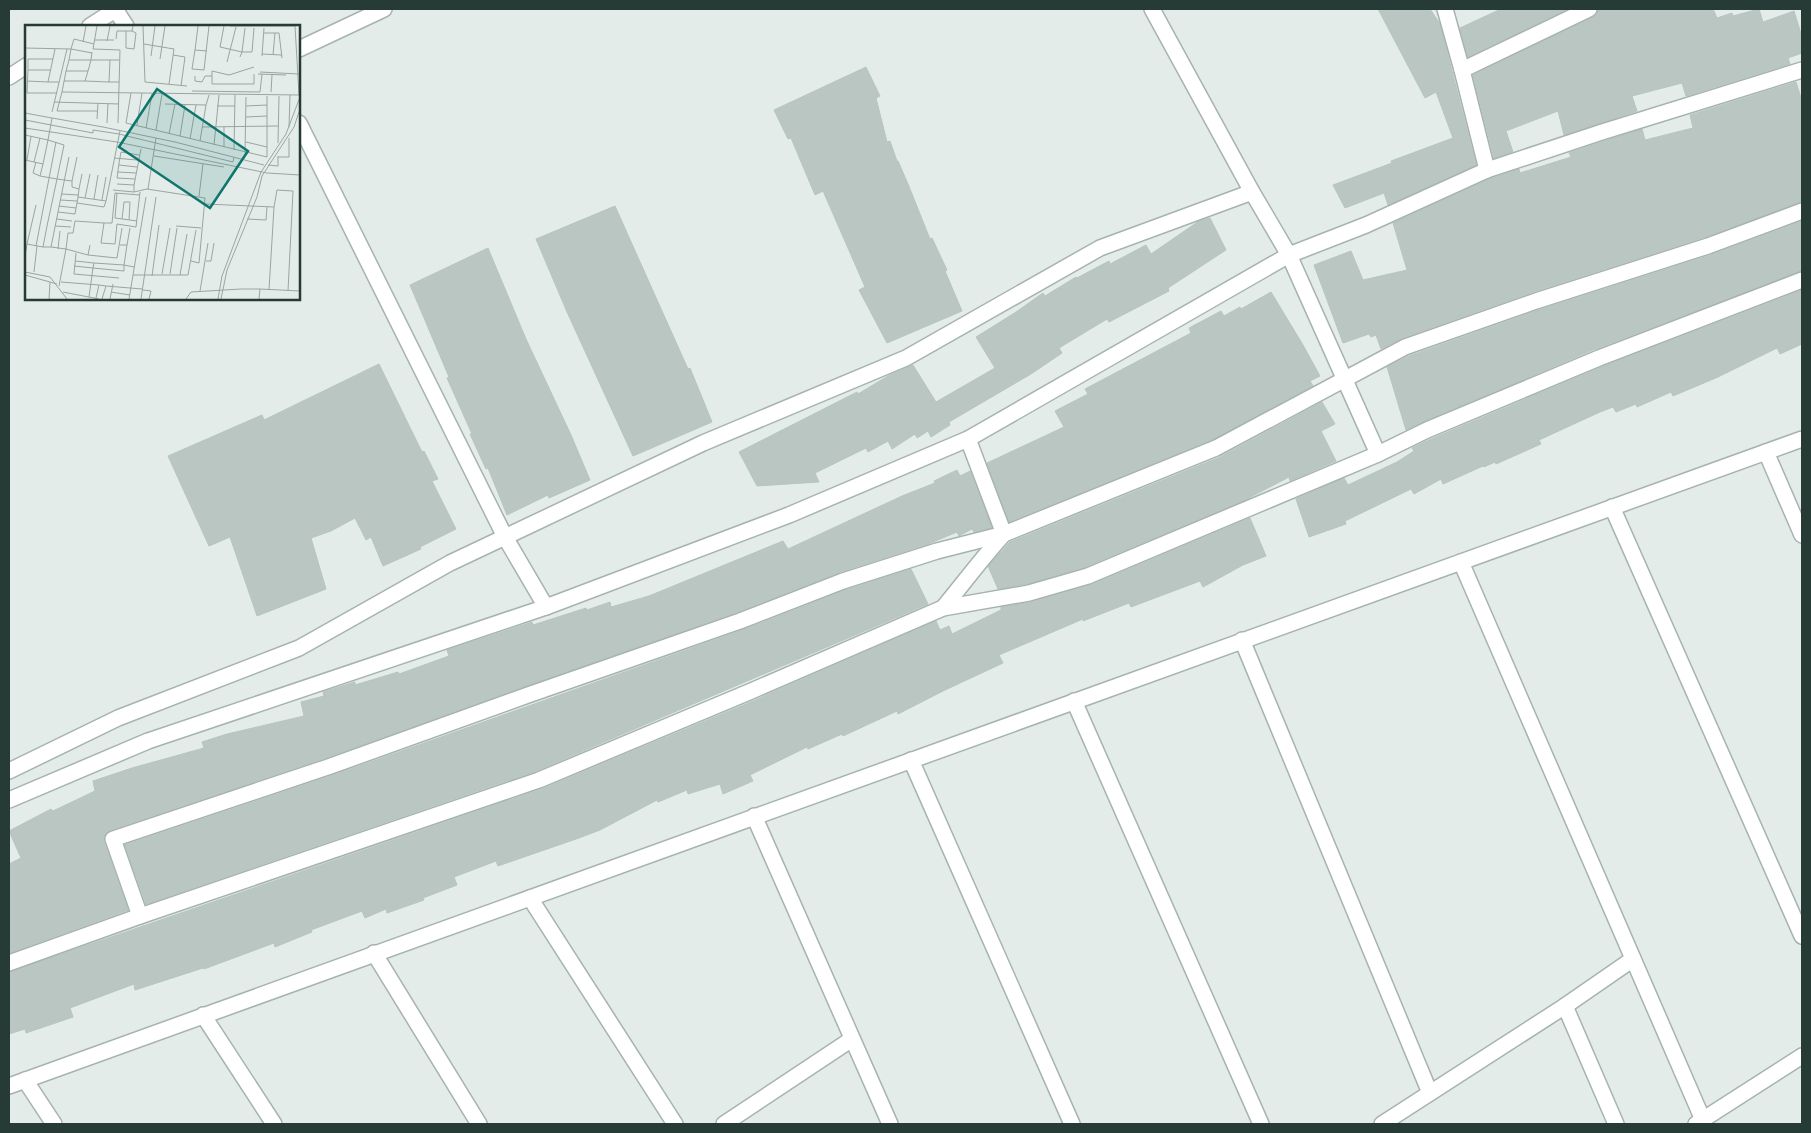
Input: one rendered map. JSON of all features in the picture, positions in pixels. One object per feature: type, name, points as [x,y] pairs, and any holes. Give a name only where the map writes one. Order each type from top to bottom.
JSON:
[{"type":"street","points":[[300,49],[384,9]]},
{"type":"street","points":[[1152,9],[1252,192],[1289,255],[1378,454]]},
{"type":"street","points":[[1445,9],[1487,170]]},
{"type":"street","points":[[1462,70],[1589,9]]},
{"type":"street","points":[[92,25],[115,10],[125,25]]},
{"type":"street","points":[[9,77],[25,67]]},
{"type":"street","points":[[9,800],[148,741],[546,607],[788,515],[968,440],[1289,255],[1366,225],[1487,170],[1802,70]]},
{"type":"street","points":[[300,125],[505,537],[546,607]]},
{"type":"street","points":[[9,771],[118,718],[299,648],[450,563],[703,443],[906,358],[1100,248],[1252,192]]},
{"type":"street","points":[[140,916],[113,839],[328,767],[740,621],[842,581],[937,551],[1004,534],[1216,448],[1405,347],[1536,301],[1708,246],[1802,211]]},
{"type":"street","points":[[9,963],[140,916],[540,780],[943,608],[1029,593],[1088,576],[1378,454],[1427,430],[1599,358],[1802,280]]},
{"type":"street","points":[[9,1086],[1802,439]]},
{"type":"street","points":[[968,440],[1004,534]]},
{"type":"street","points":[[1766,452],[1802,535]]},
{"type":"street","points":[[1612,507],[1802,936]]},
{"type":"street","points":[[943,608],[985,554],[1004,534]]},
{"type":"street","points":[[1461,562],[1633,959],[1700,1122],[1802,1056]]},
{"type":"street","points":[[1242,640],[1430,1093]]},
{"type":"street","points":[[1074,701],[1261,1124]]},
{"type":"street","points":[[911,760],[1072,1124]]},
{"type":"street","points":[[754,816],[890,1124]]},
{"type":"street","points":[[530,898],[675,1124]]},
{"type":"street","points":[[374,953],[479,1124]]},
{"type":"street","points":[[1382,1124],[1565,1006],[1633,959]]},
{"type":"street","points":[[1565,1006],[1616,1124]]},
{"type":"street","points":[[203,1015],[274,1124]]},
{"type":"street","points":[[724,1124],[852,1040]]},
{"type":"street","points":[[25,1080],[54,1124]]},
{"type":"building","points":[[1378,9],[1430,9],[1440,24],[1476,165],[1388,205],[1384,193],[1345,208],[1333,185],[1453,138],[1436,92],[1425,98]]},
{"type":"building","points":[[1501,9],[1568,9],[1468,57],[1460,28]]},
{"type":"building","points":[[1598,9],[1713,9],[1717,18],[1732,13],[1733,16],[1759,9],[1763,22],[1794,11],[1802,37],[1802,53],[1788,58],[1790,64],[1686,96],[1682,83],[1632,96],[1637,111],[1564,135],[1558,111],[1506,131],[1513,152],[1494,158],[1473,75],[1593,17],[1597,14]]},
{"type":"building","points":[[866,67],[880,96],[876,98],[887,142],[890,141],[930,239],[932,238],[947,270],[945,271],[962,311],[887,343],[859,290],[865,287],[823,191],[815,195],[791,138],[788,139],[774,110]]},
{"type":"building","points":[[1796,82],[1802,101],[1802,202],[1705,237],[1533,292],[1402,338],[1381,349],[1376,335],[1371,337],[1369,334],[1343,343],[1314,265],[1351,251],[1363,280],[1407,270],[1393,223],[1490,179],[1519,169],[1520,173],[1571,157],[1569,153],[1642,129],[1645,140],[1693,128],[1690,115]]},
{"type":"building","points":[[615,206],[688,369],[690,368],[712,422],[633,456],[536,239]]},
{"type":"building","points":[[1210,218],[1226,250],[1168,288],[1169,291],[1109,322],[1107,319],[1059,348],[1062,353],[1031,374],[949,422],[950,425],[931,437],[928,431],[917,438],[915,434],[892,449],[888,441],[868,452],[866,448],[815,473],[819,482],[757,486],[739,452],[913,365],[936,402],[995,368],[976,337],[1043,293],[1045,296],[1076,277],[1109,261],[1110,264],[1146,245],[1151,254],[1199,221]]},
{"type":"building","points":[[1802,221],[1802,271],[1595,349],[1406,430],[1387,367],[1409,356],[1539,310],[1711,255]]},
{"type":"building","points":[[488,248],[526,339],[590,480],[549,498],[548,495],[507,515],[488,468],[486,469],[470,434],[472,434],[447,378],[449,377],[410,285]]},
{"type":"building","points":[[1802,290],[1802,344],[1780,354],[1777,348],[1718,377],[1673,396],[1671,392],[1637,407],[1636,404],[1616,412],[1613,407],[1600,412],[1539,440],[1541,444],[1496,464],[1495,462],[1483,466],[1443,484],[1441,479],[1414,494],[1411,489],[1345,521],[1346,524],[1309,537],[1296,499],[1344,478],[1348,485],[1397,462],[1414,451],[1412,448],[1431,439],[1602,367]]},
{"type":"building","points":[[1271,292],[1320,376],[1310,381],[1313,386],[1212,440],[1009,522],[987,463],[1064,427],[1055,411],[1088,394],[1085,389],[1191,333],[1189,328],[1221,311],[1224,316]]},
{"type":"building","points":[[379,364],[422,452],[424,451],[438,479],[432,481],[456,529],[420,547],[421,549],[383,566],[371,537],[366,540],[355,518],[331,531],[311,538],[326,589],[257,616],[230,537],[209,546],[168,456],[262,415],[264,420]]},
{"type":"building","points":[[1322,402],[1335,424],[1321,431],[1336,461],[1290,481],[1289,477],[1243,501],[1085,567],[1027,584],[998,589],[988,566],[1010,542],[1220,457]]},
{"type":"building","points":[[957,470],[960,476],[970,471],[992,528],[974,532],[972,529],[959,536],[957,532],[928,544],[840,572],[737,612],[325,758],[110,830],[104,837],[104,842],[128,910],[9,953],[9,864],[21,858],[9,831],[51,809],[53,811],[95,791],[93,781],[204,748],[202,742],[227,734],[304,716],[301,702],[324,696],[323,692],[355,682],[355,685],[398,672],[399,674],[449,656],[447,650],[532,622],[533,625],[610,602],[611,607],[649,596],[783,541],[788,549],[902,496],[935,483],[934,481]]},
{"type":"building","points":[[1250,518],[1266,556],[1243,565],[1203,587],[1200,581],[1131,607],[1129,603],[1083,621],[1083,619],[999,655],[1003,663],[898,714],[897,711],[843,736],[842,734],[808,749],[807,747],[750,775],[753,781],[723,794],[720,784],[688,794],[687,790],[658,802],[657,800],[600,830],[579,838],[498,866],[496,861],[454,877],[457,885],[423,898],[424,900],[387,913],[386,909],[365,918],[362,911],[311,930],[312,932],[275,947],[274,943],[204,969],[135,990],[134,984],[70,1008],[73,1017],[26,1033],[25,1029],[9,1034],[9,972],[542,789],[753,701],[936,621],[940,630],[949,626],[952,634],[1001,610],[1001,607],[1032,602],[1091,585]]},
{"type":"building","points":[[911,569],[928,604],[536,771],[146,904],[125,845],[331,776],[743,630],[846,590]]}]
